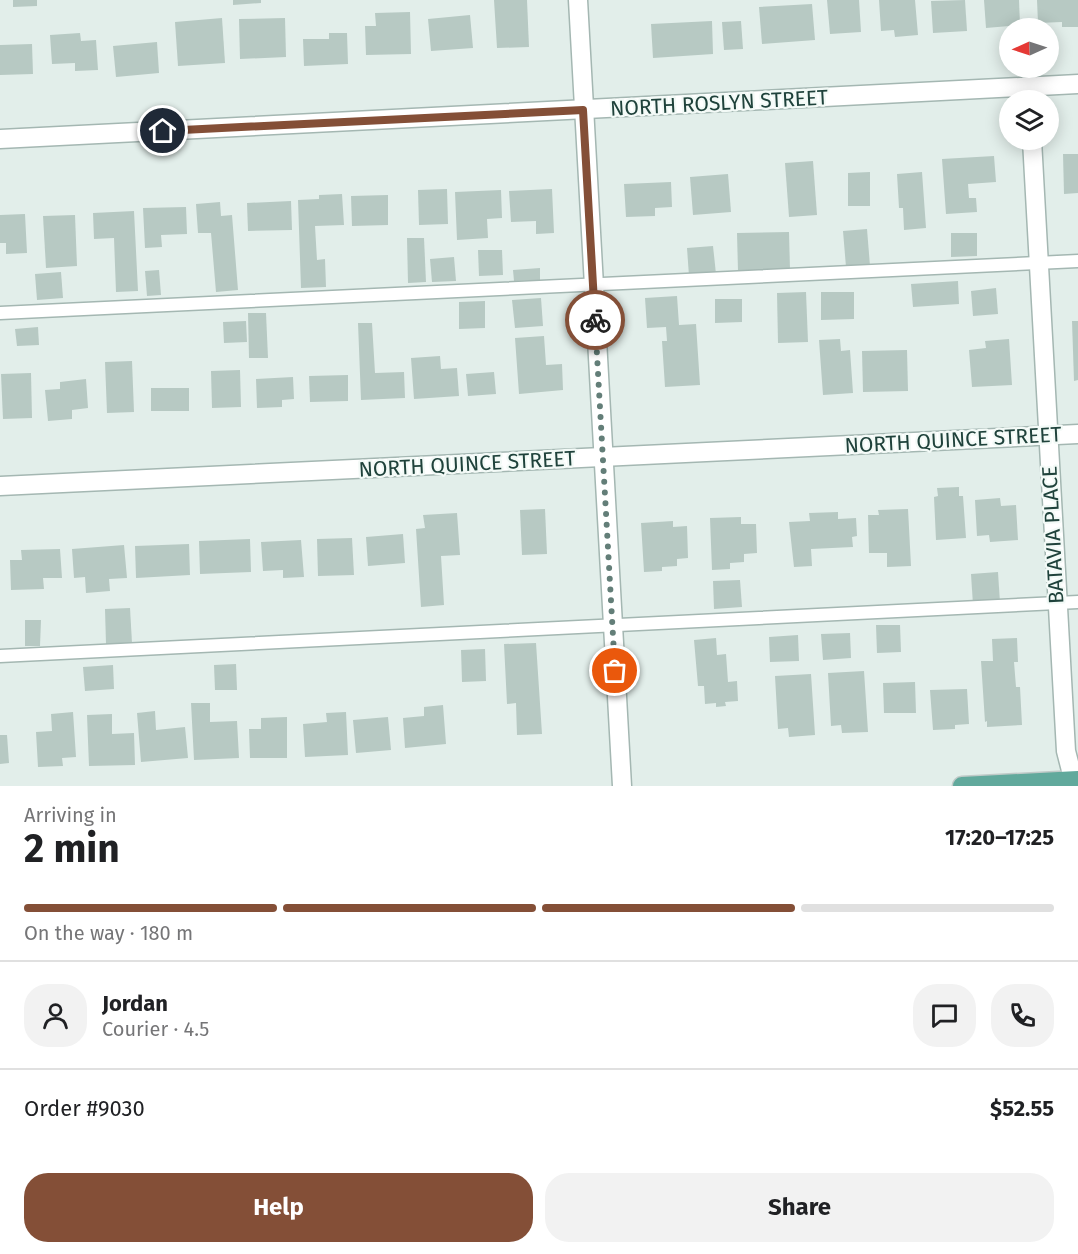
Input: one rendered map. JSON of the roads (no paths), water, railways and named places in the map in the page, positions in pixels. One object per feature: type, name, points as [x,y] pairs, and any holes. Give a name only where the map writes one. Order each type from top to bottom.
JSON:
[{"type":"main road","points":[[962,786],[1076,782]]},
{"type":"street","points":[[578,0],[622,786]]},
{"type":"street","name":"NORTH ROSLYN STREET","points":[[1049,90],[1078,84]]},
{"type":"street","name":"NORTH ROSLYN STREET","points":[[0,140],[583,110],[999,95]]},
{"type":"street","name":"BATAVIA PLACE","points":[[1032,150],[1066,751],[1076,782]]},
{"type":"street","name":"NORTH QUINCE STREET","points":[[0,486],[1078,434]]},
{"type":"lane","points":[[0,313],[1078,261]]},
{"type":"lane","points":[[0,656],[1078,602]]}]
